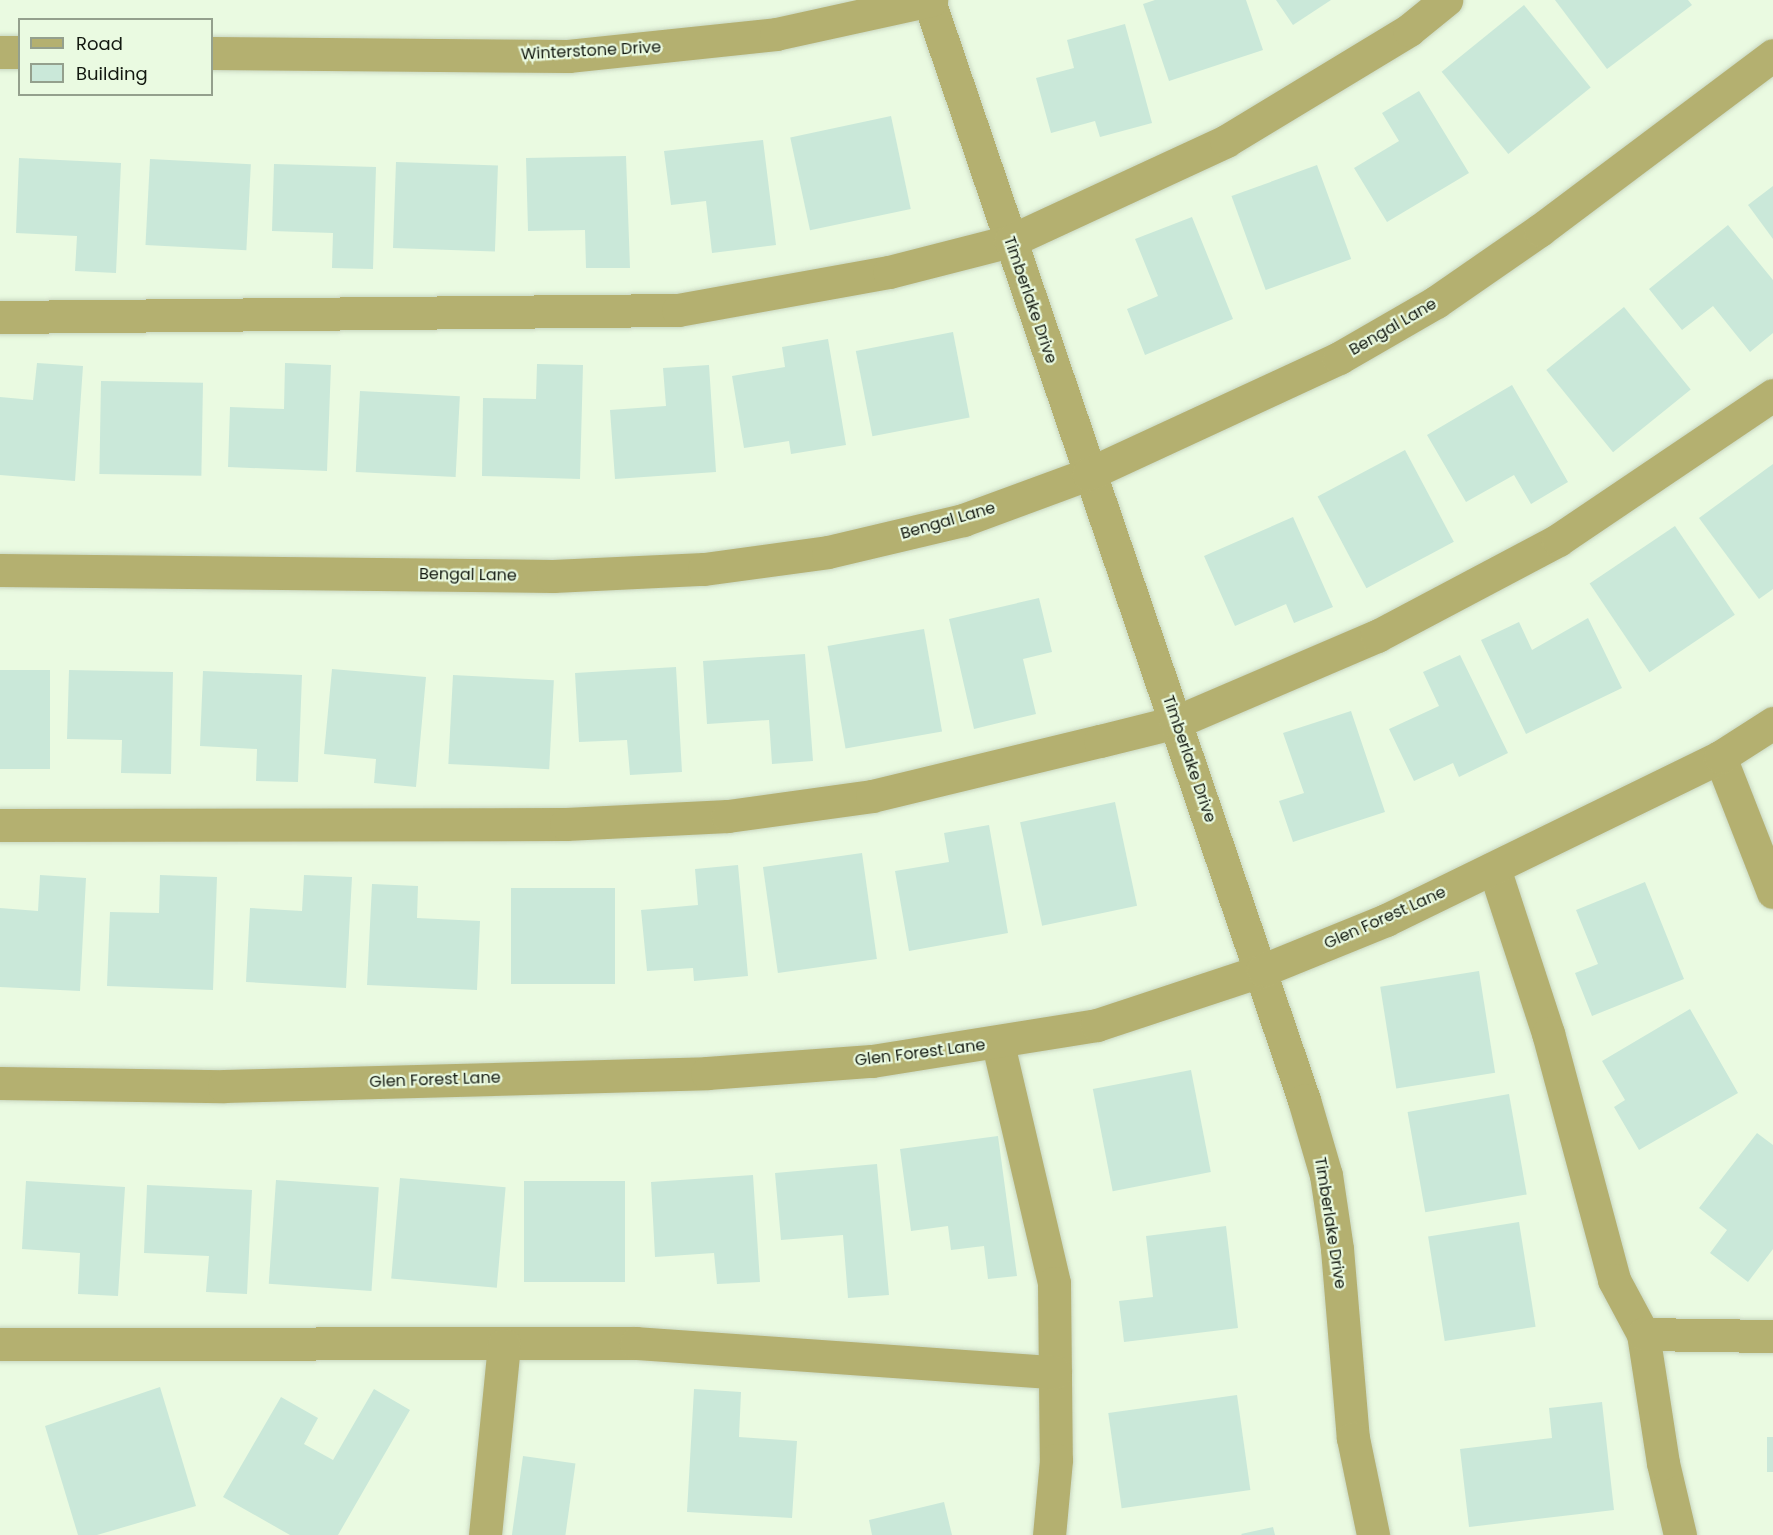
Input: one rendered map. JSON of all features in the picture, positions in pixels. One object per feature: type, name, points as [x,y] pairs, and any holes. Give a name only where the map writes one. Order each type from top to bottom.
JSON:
[{"type":"street","name":"Timberlake Drive","points":[[930,0],[1088,474],[1263,970],[1326,1174],[1337,1249],[1353,1438],[1372,1535]]},
{"type":"street","name":"Winterstone Drive","points":[[213,53],[568,56],[776,34],[930,0]]},
{"type":"street","points":[[0,317],[678,310],[889,272],[1010,241],[1226,141],[1409,30],[1446,0]]},
{"type":"street","points":[[0,52],[18,52]]},
{"type":"street","name":"Bengal Lane","points":[[0,570],[554,576],[704,569],[828,552],[963,520],[1088,474],[1339,358],[1436,302],[1540,230],[1773,55]]},
{"type":"street","points":[[0,825],[566,824],[728,816],[872,796],[1176,722],[1377,636],[1558,540],[1773,395]]},
{"type":"street","name":"Glen Forest Lane","points":[[0,1083],[224,1086],[707,1073],[872,1060],[998,1044],[1097,1025],[1263,970],[1386,920],[1720,758],[1773,723]]},
{"type":"street","points":[[1720,758],[1773,892]]},
{"type":"street","points":[[1494,868],[1548,1033],[1614,1280],[1643,1334],[1664,1462],[1680,1535]]},
{"type":"street","points":[[998,1044],[1054,1283],[1056,1460],[1049,1535]]},
{"type":"street","points":[[1643,1334],[1773,1336]]},
{"type":"street","points":[[0,1344],[636,1343],[1055,1372]]},
{"type":"street","points":[[485,1535],[504,1345]]},
{"type":"building","points":[[1155,0],[1246,0],[1263,50],[1169,81],[1143,4]]},
{"type":"building","points":[[1276,0],[1331,0],[1293,25]]},
{"type":"building","points":[[1555,0],[1688,0],[1692,5],[1607,69]]},
{"type":"building","points":[[1524,5],[1591,87],[1508,154],[1442,72]]},
{"type":"building","points":[[1125,24],[1152,123],[1100,137],[1095,121],[1051,133],[1036,78],[1074,68],[1067,40]]},
{"type":"building","points":[[1419,91],[1469,173],[1387,222],[1354,168],[1399,141],[1382,113]]},
{"type":"building","points":[[891,116],[911,209],[810,230],[790,137]]},
{"type":"building","points":[[763,140],[776,245],[712,253],[706,201],[671,205],[664,151]]},
{"type":"building","points":[[626,156],[630,268],[586,268],[585,230],[528,231],[526,158]]},
{"type":"building","points":[[19,158],[121,163],[116,273],[75,271],[77,236],[16,233]]},
{"type":"building","points":[[150,159],[251,164],[246,250],[145,245]]},
{"type":"building","points":[[396,162],[498,166],[495,252],[393,248]]},
{"type":"building","points":[[274,164],[376,167],[373,269],[332,268],[333,233],[272,231]]},
{"type":"building","points":[[1317,165],[1351,259],[1266,290],[1231,196]]},
{"type":"building","points":[[1773,186],[1773,239],[1748,205]]},
{"type":"building","points":[[1192,217],[1233,319],[1145,355],[1127,309],[1158,296],[1135,239]]},
{"type":"building","points":[[1728,225],[1773,280],[1773,333],[1750,352],[1713,306],[1682,330],[1649,289]]},
{"type":"building","points":[[1624,307],[1691,389],[1613,452],[1546,370]]},
{"type":"building","points":[[953,332],[970,417],[872,436],[856,351]]},
{"type":"building","points":[[828,339],[846,445],[791,454],[789,441],[744,448],[732,376],[785,367],[782,347]]},
{"type":"building","points":[[37,363],[83,366],[75,481],[0,475],[0,397],[33,400]]},
{"type":"building","points":[[285,363],[331,365],[327,471],[228,467],[230,407],[284,409]]},
{"type":"building","points":[[537,364],[583,365],[580,479],[482,476],[483,398],[536,399]]},
{"type":"building","points":[[709,365],[716,472],[615,479],[610,410],[666,406],[663,368]]},
{"type":"building","points":[[101,381],[203,383],[201,476],[99,474]]},
{"type":"building","points":[[1512,385],[1568,482],[1531,504],[1514,475],[1466,502],[1427,435]]},
{"type":"building","points":[[360,391],[460,396],[456,477],[356,472]]},
{"type":"building","points":[[1405,450],[1454,542],[1366,588],[1318,496]]},
{"type":"building","points":[[1773,464],[1773,589],[1759,599],[1699,518]]},
{"type":"building","points":[[1293,517],[1333,607],[1294,623],[1286,604],[1235,626],[1204,556]]},
{"type":"building","points":[[1675,526],[1735,615],[1649,672],[1590,584]]},
{"type":"building","points":[[1039,598],[1052,652],[1023,659],[1036,714],[974,729],[949,619]]},
{"type":"building","points":[[1588,618],[1622,688],[1526,734],[1481,640],[1519,622],[1532,650]]},
{"type":"building","points":[[924,629],[942,731],[846,748],[827,646]]},
{"type":"building","points":[[805,654],[813,761],[772,764],[769,720],[707,724],[703,661]]},
{"type":"building","points":[[1460,655],[1508,753],[1459,777],[1453,763],[1414,781],[1389,729],[1439,706],[1423,672]]},
{"type":"building","points":[[676,667],[682,772],[630,775],[627,740],[579,742],[575,673]]},
{"type":"building","points":[[332,669],[426,677],[416,787],[374,783],[376,759],[324,754]]},
{"type":"building","points":[[0,670],[50,670],[50,769],[0,769]]},
{"type":"building","points":[[69,670],[173,672],[171,774],[121,773],[122,740],[67,739]]},
{"type":"building","points":[[203,671],[302,675],[298,782],[256,781],[257,749],[200,746]]},
{"type":"building","points":[[453,675],[554,680],[549,769],[448,764]]},
{"type":"building","points":[[1351,711],[1385,812],[1293,842],[1279,801],[1304,793],[1283,733]]},
{"type":"building","points":[[1115,802],[1137,906],[1042,926],[1020,822]]},
{"type":"building","points":[[989,825],[1008,933],[909,951],[895,871],[949,862],[944,833]]},
{"type":"building","points":[[862,853],[877,959],[778,973],[763,867]]},
{"type":"building","points":[[738,865],[748,976],[694,981],[693,968],[647,971],[641,910],[698,905],[695,869]]},
{"type":"building","points":[[40,875],[86,878],[80,991],[0,987],[0,908],[38,911]]},
{"type":"building","points":[[160,875],[217,877],[213,990],[107,986],[110,912],[159,913]]},
{"type":"building","points":[[304,875],[352,877],[346,988],[246,982],[250,908],[302,911]]},
{"type":"building","points":[[1645,882],[1684,979],[1592,1016],[1575,973],[1598,964],[1576,910]]},
{"type":"building","points":[[372,884],[418,886],[417,918],[480,921],[477,990],[367,985]]},
{"type":"building","points":[[511,888],[615,888],[615,984],[511,984]]},
{"type":"building","points":[[1479,971],[1495,1073],[1396,1088],[1380,987]]},
{"type":"building","points":[[1690,1009],[1738,1093],[1639,1150],[1614,1107],[1625,1100],[1602,1061]]},
{"type":"building","points":[[1191,1070],[1211,1172],[1113,1191],[1093,1089]]},
{"type":"building","points":[[1509,1094],[1527,1194],[1425,1212],[1408,1112]]},
{"type":"building","points":[[1757,1133],[1773,1145],[1773,1249],[1748,1282],[1710,1253],[1727,1230],[1699,1208]]},
{"type":"building","points":[[998,1136],[1017,1276],[988,1279],[984,1246],[951,1250],[948,1226],[911,1231],[900,1149]]},
{"type":"building","points":[[877,1164],[889,1295],[848,1298],[843,1235],[781,1240],[775,1173]]},
{"type":"building","points":[[753,1175],[760,1282],[717,1284],[714,1253],[655,1257],[651,1182]]},
{"type":"building","points":[[400,1178],[506,1187],[497,1288],[391,1279]]},
{"type":"building","points":[[276,1180],[379,1187],[371,1291],[269,1284]]},
{"type":"building","points":[[26,1181],[125,1187],[118,1296],[78,1294],[80,1253],[22,1249]]},
{"type":"building","points":[[524,1181],[625,1181],[625,1282],[524,1282]]},
{"type":"building","points":[[147,1185],[252,1190],[247,1294],[206,1292],[209,1256],[144,1253]]},
{"type":"building","points":[[1519,1222],[1536,1327],[1445,1341],[1428,1236]]},
{"type":"building","points":[[1226,1226],[1238,1328],[1124,1342],[1119,1301],[1153,1297],[1146,1236]]},
{"type":"building","points":[[160,1387],[196,1506],[97,1535],[78,1535],[45,1426]]},
{"type":"building","points":[[374,1389],[410,1410],[338,1535],[290,1535],[223,1497],[281,1397],[318,1418],[304,1444],[333,1460]]},
{"type":"building","points":[[694,1389],[741,1392],[739,1437],[797,1441],[792,1518],[687,1512]]},
{"type":"building","points":[[1237,1395],[1250,1490],[1122,1508],[1108,1413]]},
{"type":"building","points":[[1602,1402],[1614,1510],[1469,1527],[1460,1449],[1552,1438],[1549,1408]]},
{"type":"building","points":[[1767,1437],[1773,1437],[1773,1472],[1767,1472]]},
{"type":"building","points":[[523,1456],[575,1463],[565,1535],[512,1535]]},
{"type":"building","points":[[944,1502],[952,1535],[872,1535],[869,1520]]},
{"type":"building","points":[[1273,1527],[1275,1535],[1241,1534]]}]
